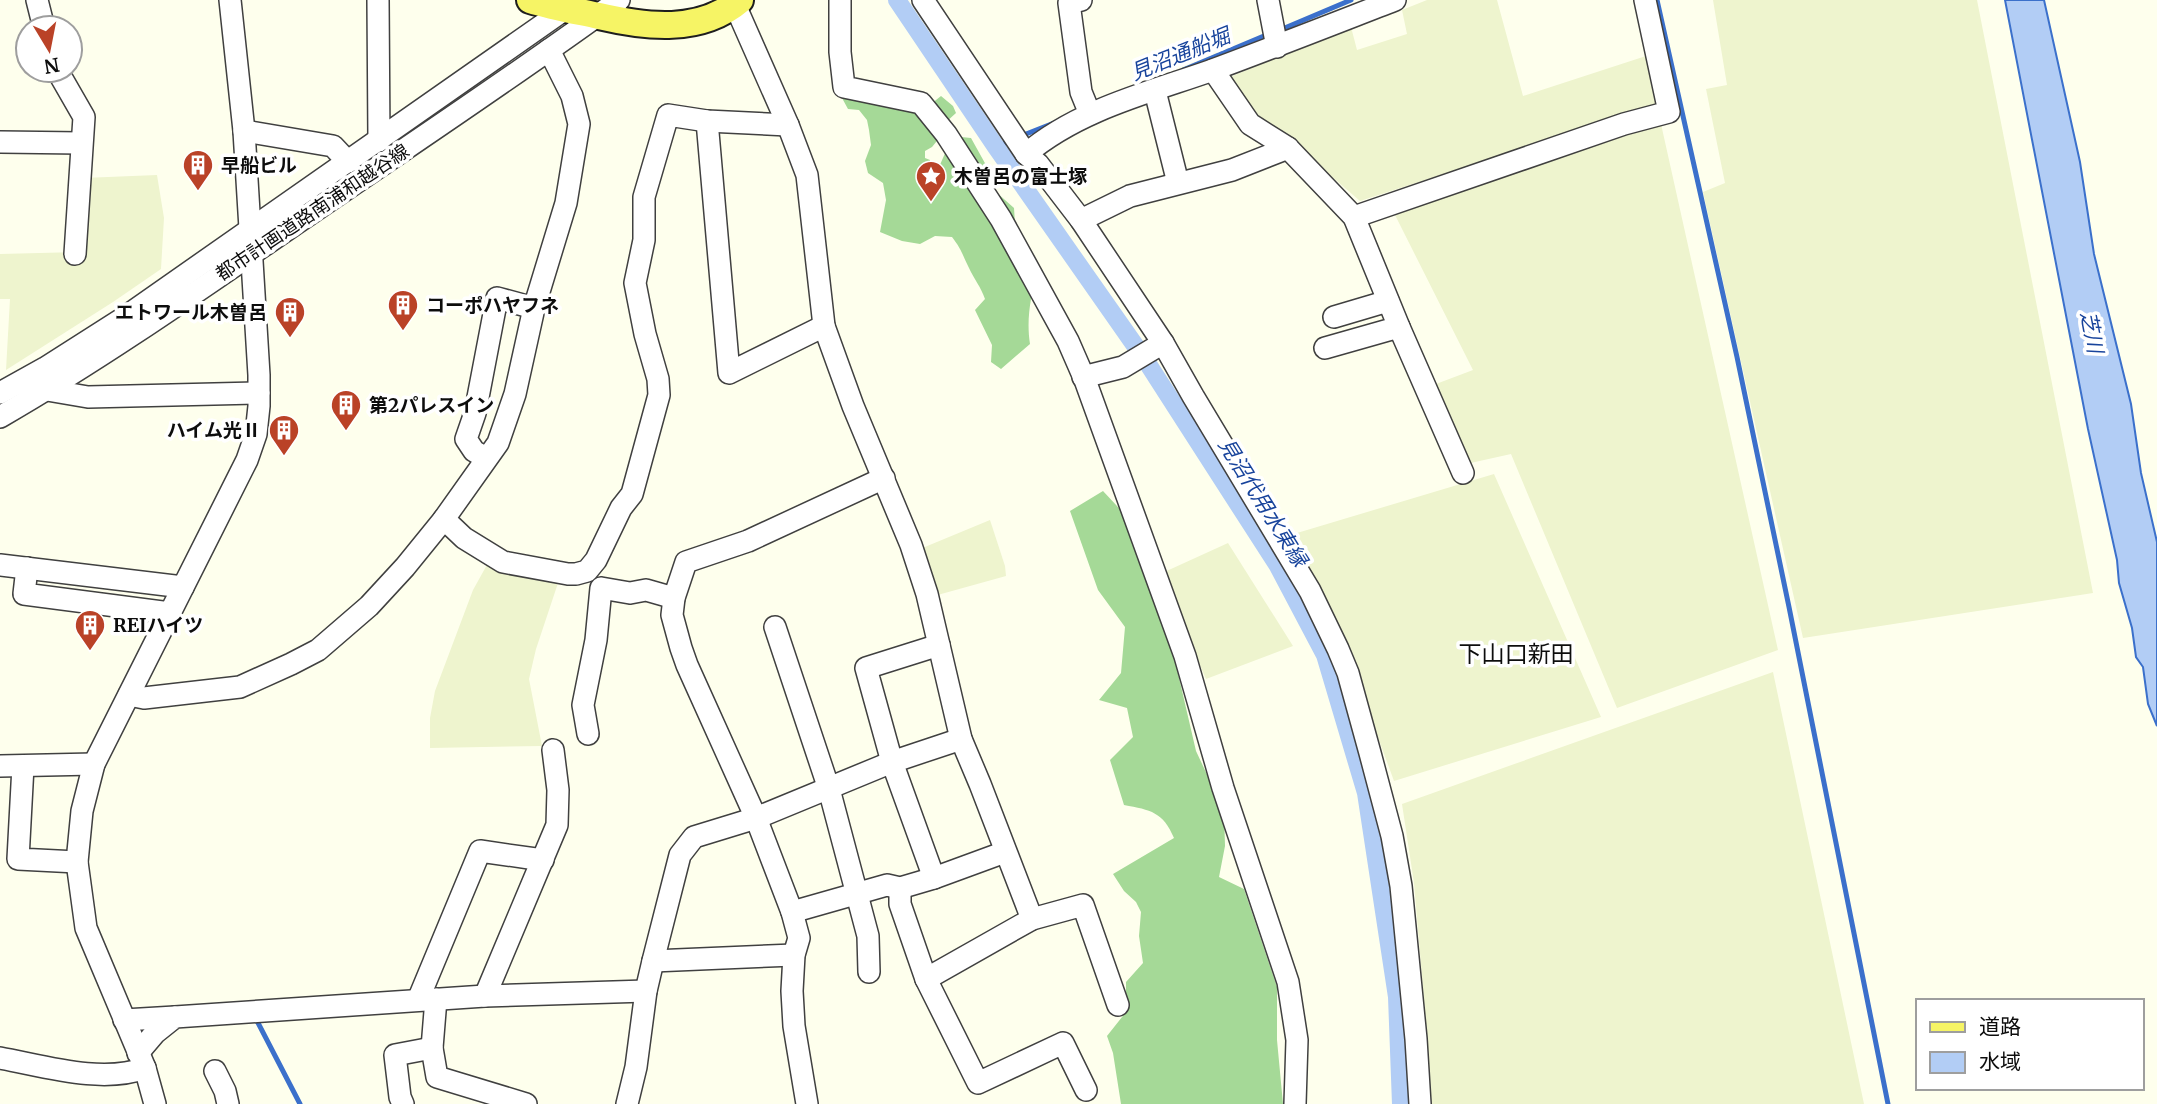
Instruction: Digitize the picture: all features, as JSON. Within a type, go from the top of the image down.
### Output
[{"type":"main road","points":[[530,0],[650,26],[672,26],[706,19],[738,2]]},
{"type":"street","points":[[155,1104],[141,1061],[86,928],[77,862],[82,811],[94,764],[247,460],[256,434],[259,393],[252,254],[244,131],[230,0]]},
{"type":"street","points":[[378,0],[379,141]]},
{"type":"street","name":"都市計画道路南浦和越谷線","points":[[0,393],[46,368],[125,317],[379,141],[580,9],[619,0]]},
{"type":"street","points":[[841,0],[840,52],[844,87],[921,103],[946,134],[1001,219],[1068,341],[1083,377],[1173,619],[1223,788],[1288,982],[1297,1040],[1295,1104]]},
{"type":"street","points":[[923,0],[1027,154],[1038,164],[1080,220],[1158,346],[1193,396],[1310,591],[1348,673],[1392,836],[1401,886],[1420,1104]]},
{"type":"street","points":[[1081,0],[1069,3],[1082,92],[1090,114]]},
{"type":"street","points":[[1027,154],[1043,140],[1090,114],[1277,47],[1395,0]]},
{"type":"street","points":[[1354,218],[1625,124],[1669,112],[1645,0]]},
{"type":"street","points":[[738,2],[807,175],[824,326],[853,405],[911,545],[928,594],[961,739],[1031,919]]},
{"type":"street","points":[[1270,7],[1277,47]]},
{"type":"street","name":"都市計画道路南浦和越谷線","points":[[0,417],[47,390],[252,254],[550,50],[580,9]]},
{"type":"street","points":[[129,695],[145,698],[240,687],[318,650],[369,606],[405,567],[444,519],[498,443],[515,394],[534,308],[566,203],[579,124],[572,96],[550,50]]},
{"type":"street","points":[[1213,69],[1250,124],[1288,148],[1354,218],[1462,473]]},
{"type":"street","points":[[65,84],[84,117],[75,254]]},
{"type":"street","points":[[1154,91],[1178,183]]},
{"type":"street","points":[[444,519],[464,538],[503,562],[576,575],[587,570],[596,560],[621,508],[632,494],[659,395],[658,379],[645,334],[635,283],[644,240],[644,197],[668,115],[707,121],[788,125]]},
{"type":"street","points":[[707,121],[729,373],[824,326]]},
{"type":"street","points":[[244,131],[333,146],[348,162]]},
{"type":"street","points":[[0,142],[81,143]]},
{"type":"street","points":[[1080,220],[1130,196],[1232,170],[1288,148]]},
{"type":"street","points":[[486,458],[474,451],[466,439],[475,413],[497,298],[534,308]]},
{"type":"street","points":[[1334,317],[1388,300]]},
{"type":"street","points":[[1325,348],[1399,327]]},
{"type":"street","points":[[1083,377],[1124,367],[1158,346]]},
{"type":"street","points":[[47,390],[88,397],[259,393]]},
{"type":"street","points":[[807,1104],[794,1026],[792,991],[794,955],[799,938],[792,912],[756,818],[687,665],[672,615],[674,598],[686,562],[748,541],[884,478]]},
{"type":"street","points":[[0,565],[183,587]]},
{"type":"street","points":[[27,568],[24,594],[170,613]]},
{"type":"street","points":[[587,570],[598,578],[674,598]]},
{"type":"street","points":[[587,734],[583,705],[596,640],[601,589],[631,593],[646,590]]},
{"type":"street","points":[[775,627],[830,789],[868,936],[869,972]]},
{"type":"street","points":[[934,878],[892,762],[866,668],[939,645]]},
{"type":"street","points":[[627,1104],[636,1067],[646,991],[653,961],[680,855],[694,837],[756,818],[892,762],[961,739]]},
{"type":"street","points":[[485,996],[557,825],[558,790],[553,750]]},
{"type":"street","points":[[0,766],[94,764]]},
{"type":"street","points":[[23,766],[18,859],[77,862]]},
{"type":"street","points":[[526,1104],[464,1095],[437,1077],[427,1000],[480,851],[543,860]]},
{"type":"street","points":[[792,912],[887,886],[900,888],[1005,852]]},
{"type":"street","points":[[900,888],[900,904],[926,979],[978,1083],[1063,1043],[1086,1090]]},
{"type":"street","points":[[926,979],[1031,919],[1083,905],[1118,1004]]},
{"type":"street","points":[[653,961],[794,955]]},
{"type":"street","points":[[124,1020],[485,996],[646,991]]},
{"type":"street","points":[[0,1058],[79,1073],[130,1073],[141,1061],[155,1033],[175,1017]]},
{"type":"street","points":[[403,1104],[395,1055],[432,1048]]},
{"type":"street","points":[[215,1071],[226,1091],[228,1104]]},
{"type":"green space","points":[[1427,0],[1497,0],[1523,96],[1646,56],[1657,105],[1360,201],[1278,130],[1257,119],[1230,77],[1351,27],[1357,50],[1407,34],[1402,10]]},
{"type":"green space","points":[[1713,0],[1977,0],[2093,593],[1803,638],[1703,192],[1725,183],[1706,89],[1727,85]]},
{"type":"green space","points":[[848,92],[931,104],[941,96],[953,106],[956,113],[945,123],[945,131],[932,147],[925,151],[925,158],[930,160],[932,170],[939,167],[950,142],[961,137],[971,138],[986,165],[996,192],[1014,208],[1016,239],[1037,271],[1029,317],[1030,344],[1001,369],[991,362],[992,345],[975,310],[985,299],[952,237],[935,236],[920,244],[902,241],[880,232],[886,200],[883,183],[868,173],[865,161],[871,145],[867,120],[859,110],[848,109],[842,98]]},
{"type":"green space","points":[[1661,124],[1778,650],[1617,708],[1511,454],[1466,464],[1436,384],[1473,370],[1394,213]]},
{"type":"green space","points":[[157,175],[164,218],[161,269],[6,370],[10,299],[0,299],[0,254],[79,252],[83,178]]},
{"type":"green space","points":[[1494,474],[1601,717],[1394,781],[1328,601],[1287,536]]},
{"type":"green space","points":[[1103,491],[1131,521],[1167,626],[1196,751],[1224,811],[1225,846],[1219,877],[1244,889],[1277,987],[1277,1040],[1283,1104],[1121,1104],[1113,1053],[1107,1036],[1126,1012],[1126,982],[1143,963],[1139,936],[1141,912],[1113,874],[1174,838],[1160,817],[1124,805],[1110,760],[1133,737],[1127,708],[1099,700],[1121,673],[1125,627],[1098,590],[1070,511]]},
{"type":"green space","points":[[990,520],[1006,576],[934,596],[920,549]]},
{"type":"green space","points":[[1228,543],[1293,646],[1206,679],[1160,574]]},
{"type":"green space","points":[[488,563],[559,580],[529,679],[542,746],[430,748],[430,718],[435,691],[473,590]]},
{"type":"green space","points":[[1773,672],[1864,1104],[1428,1104],[1427,1035],[1414,883],[1402,804]]},
{"type":"water","name":"芝川","points":[[2005,0],[2044,0],[2080,162],[2094,254],[2131,404],[2141,473],[2157,542],[2157,726],[2148,704],[2143,667],[2136,657],[2132,628],[2119,583],[2117,560],[2088,429]]},
{"type":"waterway","name":"見沼代用水東縁","points":[[897,0],[1148,364],[1278,566],[1325,655],[1366,793],[1397,997],[1401,1104]]},
{"type":"waterway","name":"見沼通船堀","points":[[1280,30],[1351,0]]},
{"type":"waterway","points":[[1657,0],[1737,357],[1888,1104]]},
{"type":"waterway","name":"見沼通船堀","points":[[1183,70],[1271,33]]},
{"type":"waterway","name":"見沼通船堀","points":[[1021,136],[1054,123]]},
{"type":"waterway","name":"見沼通船堀","points":[[996,147],[1008,142]]},
{"type":"waterway","points":[[255,1017],[300,1104]]},
{"type":"place","name":"早船ビル","points":[[198,192]]},
{"type":"place","name":"木曽呂の富士塚","points":[[931,203]]},
{"type":"place","name":"コーポハヤフネ","points":[[403,332]]},
{"type":"place","name":"エトワール木曽呂","points":[[290,339]]},
{"type":"place","name":"第2パレスイン","points":[[346,432]]},
{"type":"place","name":"ハイム光Ⅱ","points":[[284,457]]},
{"type":"place","name":"REIハイツ","points":[[90,652]]},
{"type":"district","name":"下山口新田","points":[[1516,653]]}]
